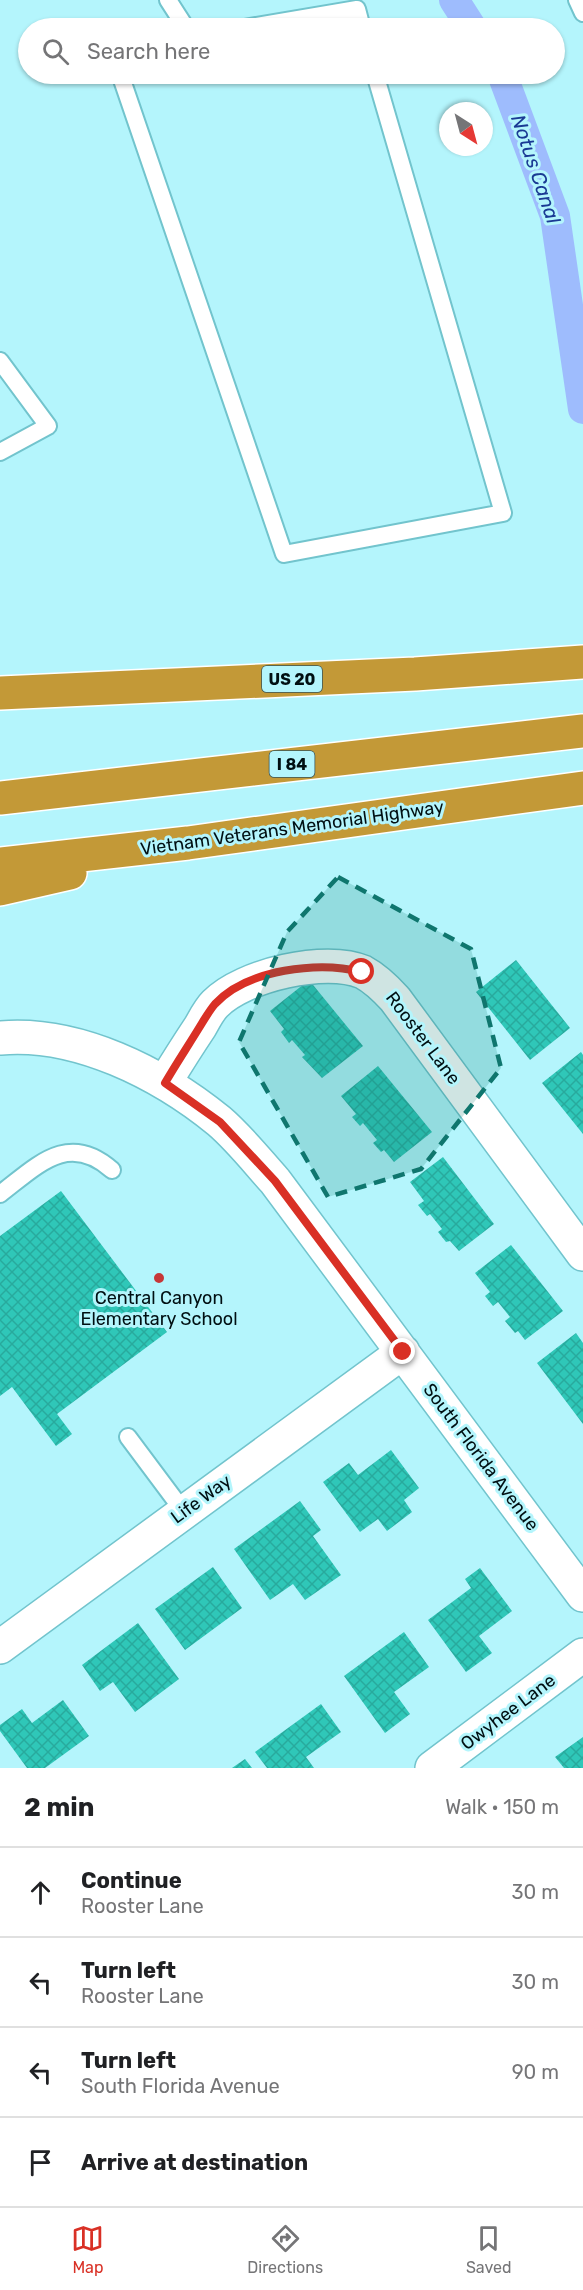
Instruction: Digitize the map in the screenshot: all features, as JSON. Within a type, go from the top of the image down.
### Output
[{"type":"highway","name":"US 20","points":[[0,693],[416,674],[583,662]]},
{"type":"highway","name":"I 84","points":[[0,798],[583,731]]},
{"type":"highway","name":"Vietnam Veterans Memorial Highway","points":[[0,864],[189,843],[583,788]]},
{"type":"highway","points":[[0,889],[30,884],[189,843]]},
{"type":"street","name":"Rooster Lane","points":[[165,1083],[214,1004],[233,990],[253,979],[276,972],[345,967],[362,972],[380,983],[395,999],[583,1254]]},
{"type":"street","name":"South Florida Avenue","points":[[13,1037],[89,1048],[165,1083],[220,1122],[275,1181],[583,1595]]},
{"type":"street","name":"Life Way","points":[[0,1647],[403,1352]]},
{"type":"street","name":"Owyhee Lane","points":[[432,1768],[583,1655]]},
{"type":"lane","points":[[168,0],[180,18]]},
{"type":"lane","points":[[578,0],[583,14]]},
{"type":"lane","points":[[292,18],[354,5]]},
{"type":"lane","points":[[123,84],[285,554],[503,513],[378,84]]},
{"type":"lane","points":[[0,361],[48,426],[0,452]]},
{"type":"lane","points":[[0,1194],[40,1163],[57,1155],[75,1152],[90,1154],[112,1170]]},
{"type":"lane","points":[[128,1437],[184,1512]]},
{"type":"highlighted area","points":[[338,877],[471,949],[501,1068],[421,1169],[328,1197],[239,1042],[287,932]]},
{"type":"building","points":[[516,960],[570,1028],[530,1060],[476,992]]},
{"type":"building","points":[[309,980],[363,1046],[322,1078],[302,1057],[305,1055],[292,1040],[289,1043],[281,1032],[284,1029],[270,1011]]},
{"type":"building","points":[[581,1052],[583,1055],[583,1134],[542,1083]]},
{"type":"building","points":[[378,1066],[432,1132],[394,1162],[384,1150],[381,1152],[373,1143],[377,1140],[363,1123],[360,1126],[352,1117],[356,1114],[341,1096]]},
{"type":"building","points":[[443,1157],[494,1224],[459,1251],[450,1241],[446,1242],[438,1232],[442,1229],[430,1214],[427,1216],[418,1205],[424,1201],[410,1182]]},
{"type":"building","points":[[61,1191],[167,1332],[57,1414],[72,1434],[56,1446],[12,1387],[0,1396],[0,1236]]},
{"type":"building","points":[[511,1245],[563,1311],[525,1340],[518,1331],[515,1333],[505,1321],[510,1317],[498,1302],[493,1306],[485,1296],[490,1292],[475,1273]]},
{"type":"building","points":[[576,1333],[583,1343],[583,1424],[537,1363]]},
{"type":"building","points":[[391,1450],[419,1488],[404,1500],[412,1512],[387,1531],[378,1519],[360,1532],[323,1482],[349,1463],[358,1475]]},
{"type":"building","points":[[300,1501],[321,1530],[313,1536],[341,1575],[305,1600],[293,1584],[270,1600],[234,1549]]},
{"type":"building","points":[[213,1567],[242,1608],[185,1650],[155,1609]]},
{"type":"building","points":[[480,1568],[512,1611],[479,1636],[492,1653],[466,1672],[428,1620],[471,1588],[465,1579]]},
{"type":"building","points":[[138,1623],[179,1679],[135,1712],[113,1682],[100,1691],[82,1665]]},
{"type":"building","points":[[404,1632],[429,1667],[394,1692],[410,1714],[385,1733],[344,1676]]},
{"type":"building","points":[[63,1700],[89,1736],[45,1768],[27,1768],[0,1731],[0,1725],[22,1709],[32,1723]]},
{"type":"building","points":[[321,1704],[341,1732],[306,1757],[314,1768],[267,1768],[255,1752]]},
{"type":"building","points":[[583,1737],[583,1768],[564,1768],[555,1757]]},
{"type":"building","points":[[245,1759],[252,1768],[232,1768]]},
{"type":"waterway","name":"Notus Canal","points":[[454,0],[466,18]]},
{"type":"waterway","name":"Notus Canal","points":[[506,84],[555,216],[583,409]]},
{"type":"place","name":"Central Canyon Elementary School","points":[[159,1278]]},
{"type":"route","points":[[362,972],[345,967],[276,972],[253,979],[233,990],[214,1004],[165,1083],[220,1122],[275,1181],[403,1352]]}]
